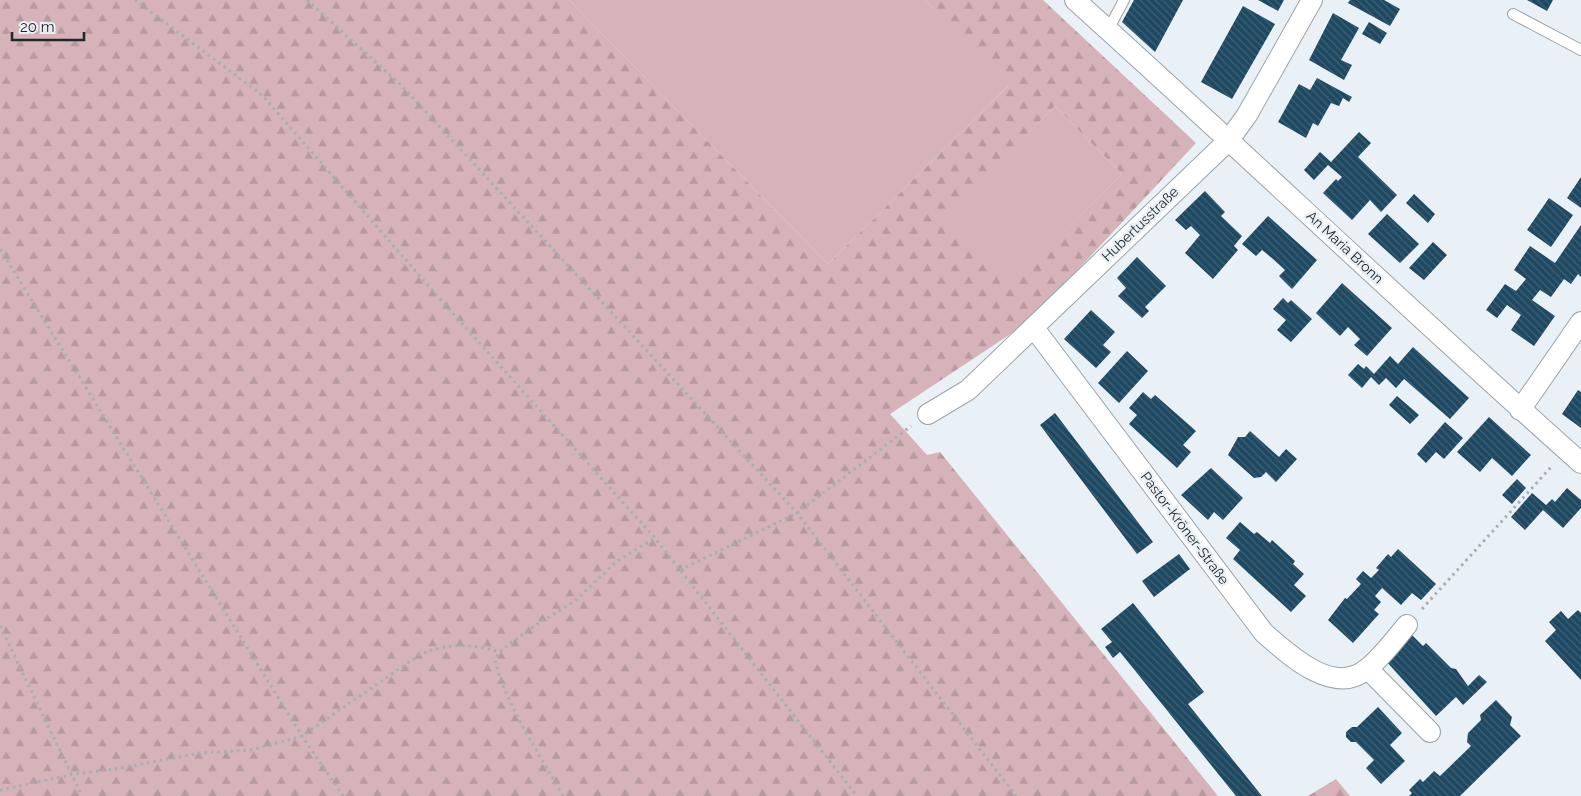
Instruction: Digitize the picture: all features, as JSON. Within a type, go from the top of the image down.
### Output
[{"type":"street","name":"An Maria Bronn","points":[[1074,0],[1230,140],[1520,410],[1581,464]]},
{"type":"street","name":"Hubertusstraße","points":[[928,414],[968,390],[1230,140],[1247,116],[1312,0]]},
{"type":"street","points":[[1520,410],[1581,322]]},
{"type":"street","name":"Pastor-Kröner-Straße","points":[[1034,328],[1264,633],[1295,660],[1320,674],[1355,676],[1368,669]]},
{"type":"street","points":[[1407,625],[1368,669],[1430,732]]},
{"type":"lane","points":[[1108,30],[1124,0]]},
{"type":"lane","points":[[1513,14],[1581,50]]},
{"type":"path","points":[[136,0],[262,95],[440,299],[655,538],[857,796]]},
{"type":"path","points":[[307,0],[401,85],[797,513],[1016,796]]},
{"type":"path","points":[[0,249],[302,736],[343,796]]},
{"type":"path","points":[[680,570],[797,513],[872,454],[928,414]]},
{"type":"path","points":[[1407,625],[1566,450]]},
{"type":"path","points":[[563,796],[517,716],[499,676],[495,662],[499,652],[533,627],[575,601],[617,561],[655,538]]},
{"type":"path","points":[[0,626],[74,774],[82,796]]},
{"type":"path","points":[[0,790],[74,774],[115,769],[200,753],[252,750],[302,736],[419,655],[455,644],[481,647],[499,652]]},
{"type":"green space","points":[[0,0],[569,0],[828,264],[1008,86],[925,0],[1043,0],[1196,143],[1030,321],[890,414],[927,455],[940,452],[1218,796],[0,796]],"holes":[[[1055,106],[1122,174],[1008,287],[941,219]]]},
{"type":"green space","points":[[569,0],[925,0],[1009,85],[828,264]]},
{"type":"green space","points":[[1055,106],[1122,174],[1008,288],[940,219]]},
{"type":"green space","points":[[1336,779],[1350,796],[1308,796]]},
{"type":"building","points":[[1134,0],[1183,0],[1155,52],[1122,22]]},
{"type":"building","points":[[1258,0],[1284,0],[1278,11]]},
{"type":"building","points":[[1350,0],[1384,0],[1400,9],[1390,26],[1348,3]]},
{"type":"building","points":[[1527,0],[1553,0],[1547,11]]},
{"type":"building","points":[[1243,6],[1275,24],[1232,99],[1201,82]]},
{"type":"building","points":[[1333,13],[1359,28],[1341,60],[1352,65],[1344,80],[1309,60]]},
{"type":"building","points":[[1369,22],[1387,33],[1380,44],[1362,34]]},
{"type":"building","points":[[1317,78],[1352,97],[1349,102],[1343,98],[1339,106],[1331,103],[1318,126],[1313,123],[1306,138],[1278,122],[1299,84],[1310,90]]},
{"type":"building","points":[[1359,132],[1371,143],[1358,157],[1397,195],[1381,212],[1370,200],[1352,220],[1323,193],[1336,179],[1338,181],[1342,177],[1328,165],[1314,180],[1304,170],[1320,152],[1331,162]]},
{"type":"building","points":[[1581,177],[1581,208],[1567,198]]},
{"type":"building","points":[[1205,191],[1225,212],[1221,216],[1242,236],[1234,246],[1238,250],[1213,279],[1185,253],[1200,235],[1191,226],[1186,230],[1175,220]]},
{"type":"building","points":[[1414,194],[1435,214],[1428,223],[1406,203]]},
{"type":"building","points":[[1549,198],[1573,215],[1551,247],[1527,230]]},
{"type":"building","points":[[1387,214],[1419,244],[1400,263],[1368,234]]},
{"type":"building","points":[[1268,216],[1317,260],[1292,289],[1279,276],[1285,270],[1273,259],[1262,250],[1256,256],[1242,244]]},
{"type":"building","points":[[1581,225],[1581,277],[1578,274],[1571,284],[1564,279],[1551,297],[1540,290],[1532,300],[1555,316],[1534,346],[1511,330],[1521,315],[1507,305],[1497,318],[1486,310],[1505,284],[1516,291],[1526,279],[1514,270],[1530,246],[1555,263]]},
{"type":"building","points":[[1433,242],[1447,255],[1424,280],[1409,268]]},
{"type":"building","points":[[1137,257],[1166,286],[1145,307],[1149,311],[1142,318],[1118,296],[1126,288],[1117,278]]},
{"type":"building","points":[[1342,283],[1392,328],[1367,356],[1354,345],[1360,339],[1348,327],[1340,336],[1316,313]]},
{"type":"building","points":[[1283,298],[1288,303],[1291,300],[1312,319],[1291,342],[1277,330],[1286,320],[1273,309]]},
{"type":"building","points":[[1091,310],[1115,332],[1103,345],[1111,352],[1096,368],[1064,339]]},
{"type":"building","points":[[1413,347],[1469,398],[1450,419],[1404,379],[1396,388],[1386,378],[1379,385],[1371,377],[1362,388],[1348,375],[1358,364],[1364,369],[1366,366],[1374,374],[1390,356],[1398,364]]},
{"type":"building","points":[[1127,351],[1148,371],[1119,403],[1098,383]]},
{"type":"building","points":[[1578,390],[1581,392],[1581,428],[1562,414]]},
{"type":"building","points":[[1143,392],[1151,399],[1155,395],[1196,431],[1183,445],[1191,452],[1177,468],[1129,424],[1137,415],[1129,408]]},
{"type":"building","points":[[1397,396],[1419,415],[1410,424],[1389,405]]},
{"type":"building","points":[[1055,413],[1153,542],[1137,554],[1040,425]]},
{"type":"building","points":[[1489,417],[1531,455],[1512,476],[1492,458],[1480,472],[1457,452]]},
{"type":"building","points":[[1445,422],[1463,438],[1444,459],[1436,452],[1426,463],[1417,454]]},
{"type":"building","points":[[1250,431],[1279,457],[1286,449],[1297,459],[1276,482],[1266,472],[1261,477],[1254,478],[1228,455],[1238,437],[1245,437]]},
{"type":"building","points":[[1211,468],[1243,498],[1223,520],[1214,512],[1208,520],[1181,495]]},
{"type":"building","points":[[1517,479],[1526,488],[1512,504],[1502,495]]},
{"type":"building","points":[[1567,488],[1581,500],[1581,508],[1563,528],[1543,510],[1525,530],[1511,517],[1532,493],[1546,505],[1552,499],[1555,502]]},
{"type":"building","points":[[1240,522],[1254,534],[1257,532],[1270,543],[1272,540],[1295,561],[1293,564],[1304,574],[1294,585],[1306,596],[1291,612],[1233,559],[1240,550],[1226,538]]},
{"type":"building","points":[[1398,549],[1436,584],[1421,600],[1412,593],[1401,605],[1382,588],[1375,596],[1381,602],[1374,610],[1379,614],[1353,643],[1328,620],[1345,598],[1347,599],[1361,584],[1356,579],[1363,571],[1371,578],[1379,570],[1376,568],[1388,554],[1391,557]]},
{"type":"building","points":[[1179,554],[1190,569],[1154,597],[1142,581]]},
{"type":"building","points":[[1133,603],[1204,692],[1188,704],[1262,796],[1236,796],[1120,652],[1113,658],[1105,647],[1112,642],[1101,629]]},
{"type":"building","points":[[1578,610],[1581,613],[1581,680],[1545,641],[1556,630],[1549,622],[1561,611],[1568,619]]},
{"type":"building","points":[[1408,631],[1423,646],[1426,643],[1451,668],[1456,669],[1468,686],[1479,675],[1487,682],[1463,705],[1456,697],[1436,716],[1385,660]]},
{"type":"building","points":[[1496,700],[1512,717],[1510,725],[1521,736],[1460,796],[1409,796],[1412,793],[1409,790],[1420,779],[1423,782],[1434,771],[1440,776],[1471,746],[1467,742],[1468,733],[1481,720],[1480,715]]},
{"type":"building","points":[[1378,707],[1402,733],[1390,745],[1405,761],[1381,784],[1366,768],[1374,760],[1356,742],[1351,742],[1346,737],[1346,732],[1352,727],[1357,727]]}]
